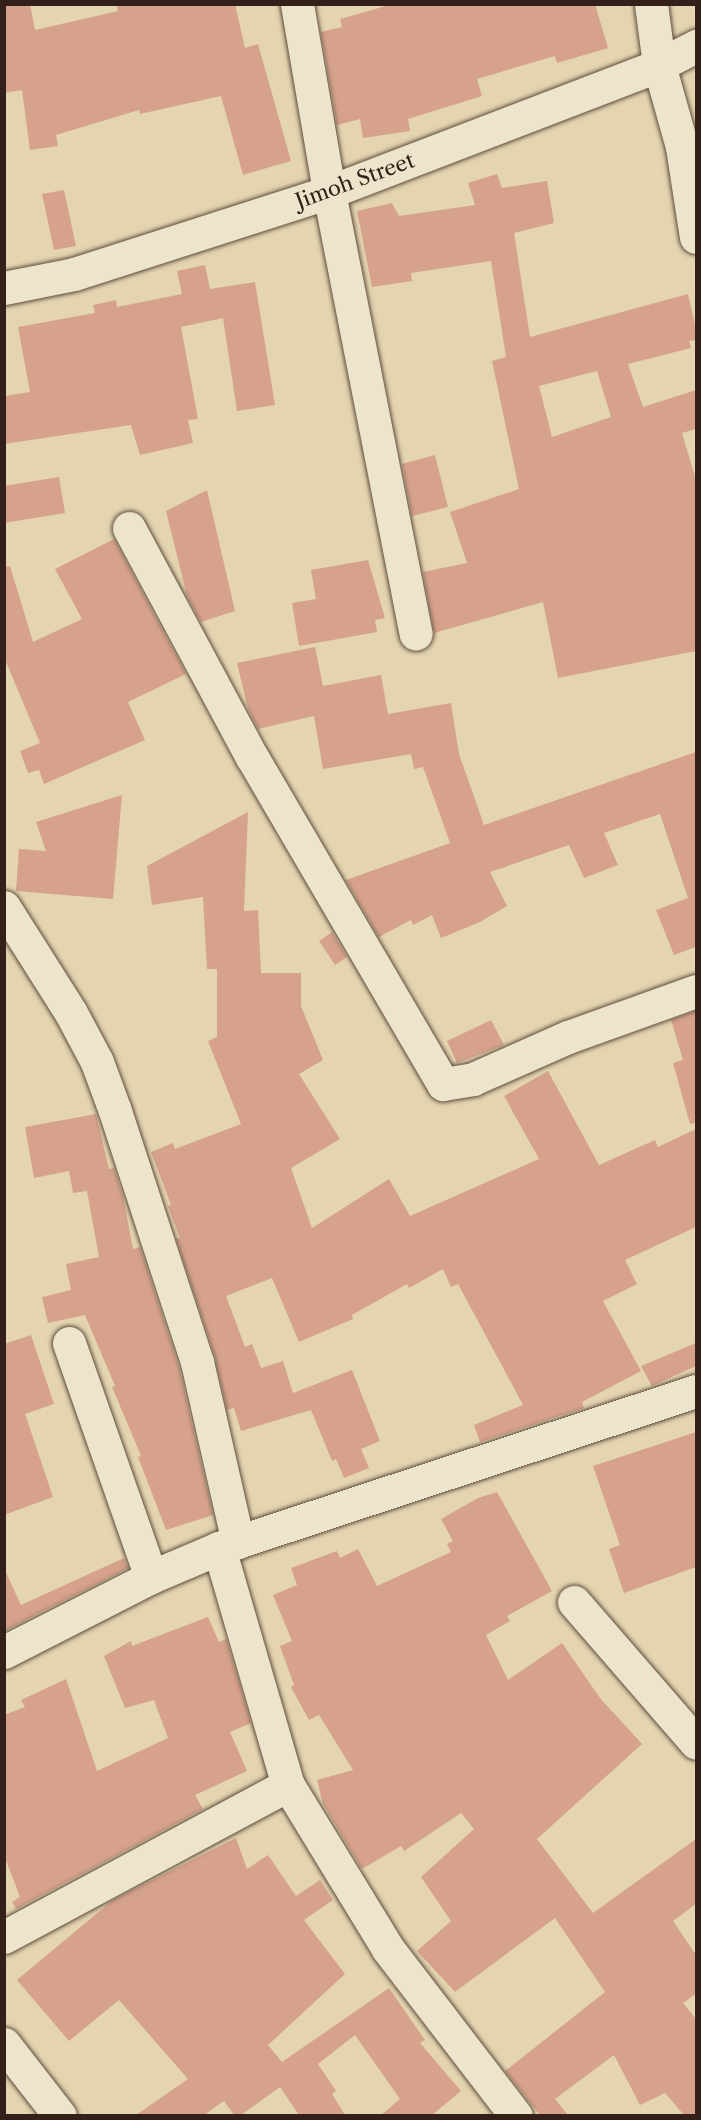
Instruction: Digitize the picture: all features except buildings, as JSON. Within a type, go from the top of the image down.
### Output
[{"type":"street","points":[[297,4],[329,192],[416,634]]},
{"type":"street","points":[[651,4],[659,64],[682,147],[696,237]]},
{"type":"street","name":"Jimoh Street","points":[[4,288],[74,274],[329,192],[659,64],[696,46]]},
{"type":"street","points":[[129,528],[252,757],[443,1084],[472,1079],[568,1037],[696,991]]},
{"type":"street","points":[[4,907],[71,1013],[97,1062],[197,1362],[229,1545],[288,1785],[388,1948],[516,2115]]},
{"type":"street","points":[[69,1343],[151,1577]]},
{"type":"street","points":[[4,1652],[151,1577],[229,1545],[696,1391]]},
{"type":"street","points":[[574,1602],[696,1743]]},
{"type":"street","points":[[4,1937],[288,1785]]},
{"type":"street","points":[[4,2044],[60,2115]]}]
